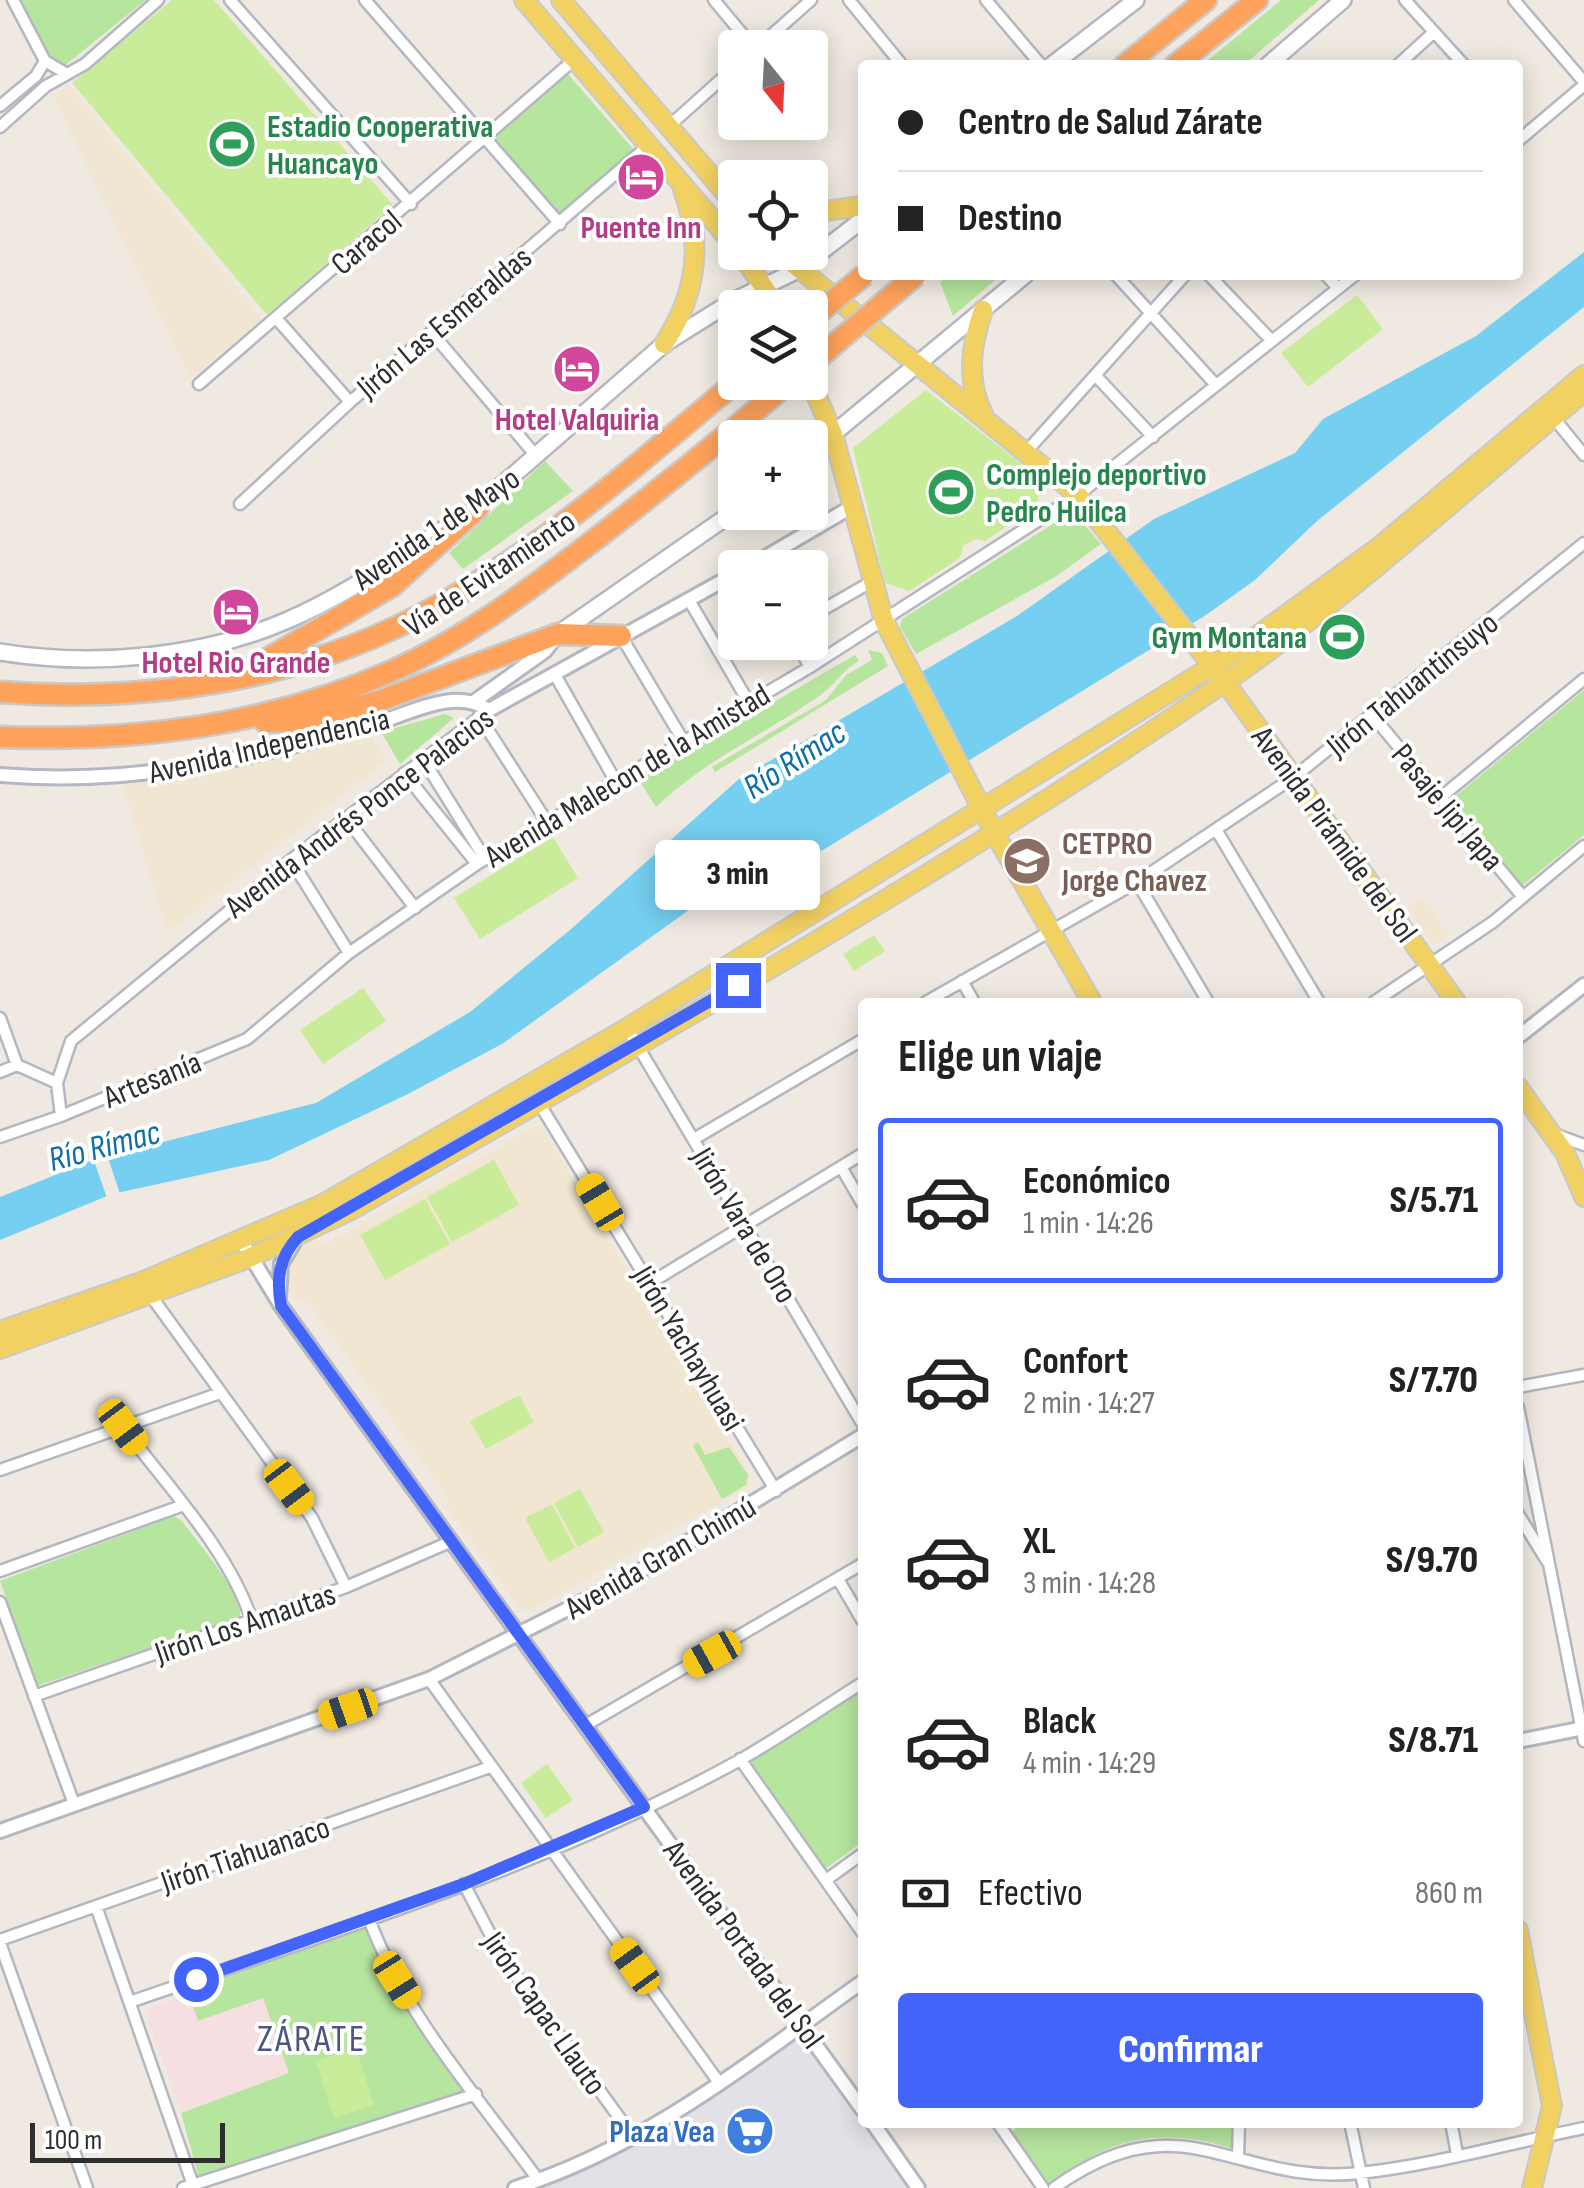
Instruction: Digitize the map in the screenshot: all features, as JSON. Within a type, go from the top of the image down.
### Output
[{"type":"highway","points":[[1130,60],[1206,0]]},
{"type":"highway","points":[[1182,60],[1258,0]]},
{"type":"highway","points":[[828,305],[858,280]]},
{"type":"highway","points":[[828,350],[910,280]]},
{"type":"highway","name":"Vía de Evitamiento","points":[[0,692],[117,695],[233,680],[341,650],[439,606],[558,524],[718,396]]},
{"type":"highway","name":"Vía de Evitamiento","points":[[0,736],[114,738],[232,723],[333,694],[459,637],[564,563],[769,400]]},
{"type":"highway","points":[[233,680],[392,586],[478,508]]},
{"type":"highway","points":[[232,723],[302,721],[361,706],[558,634],[620,636]]},
{"type":"main road","points":[[524,0],[718,225]]},
{"type":"main road","points":[[561,0],[718,179]]},
{"type":"main road","points":[[1057,60],[1116,6],[1136,0]]},
{"type":"main road","points":[[1274,60],[1343,0]]},
{"type":"main road","points":[[664,344],[683,313],[696,265],[691,211],[674,172]]},
{"type":"main road","points":[[828,211],[858,207]]},
{"type":"main road","name":"Avenida 1 de Mayo","points":[[0,652],[77,657],[159,654],[226,643],[289,620],[478,508],[664,344],[796,271],[858,223]]},
{"type":"main road","points":[[754,270],[768,290]]},
{"type":"main road","name":"Avenida Pirámide del Sol","points":[[796,271],[1078,494],[1225,682],[1453,998]]},
{"type":"main road","points":[[828,438],[1019,280]]},
{"type":"main road","points":[[983,310],[971,364],[973,388],[986,419]]},
{"type":"main road","points":[[0,1350],[151,1296],[245,1250],[626,1028],[1208,660],[1378,547],[1584,374]]},
{"type":"main road","points":[[0,1331],[245,1250],[298,1237],[637,1046],[994,832],[1225,682],[1308,622],[1584,392]]},
{"type":"main road","points":[[818,400],[833,434],[871,582],[903,663],[1090,998]]},
{"type":"main road","name":"Avenida Independencia","points":[[558,634],[718,522]]},
{"type":"main road","points":[[1523,1094],[1551,1133],[1584,1197]]},
{"type":"main road","points":[[1523,1956],[1552,2106],[1532,2188]]},
{"type":"street","points":[[13,0],[45,62],[68,74]]},
{"type":"street","points":[[0,126],[158,0]]},
{"type":"street","points":[[230,0],[411,204]]},
{"type":"street","points":[[365,0],[560,224]]},
{"type":"street","points":[[714,0],[740,30]]},
{"type":"street","points":[[776,30],[811,0]]},
{"type":"street","points":[[849,0],[898,60]]},
{"type":"street","points":[[986,0],[1038,60]]},
{"type":"street","points":[[1405,0],[1459,60]]},
{"type":"street","points":[[1514,0],[1584,83],[1523,137]]},
{"type":"street","points":[[1403,60],[1434,32]]},
{"type":"street","name":"Caracol","points":[[200,384],[576,58]]},
{"type":"street","points":[[0,106],[36,76],[45,62]]},
{"type":"street","points":[[669,126],[718,82]]},
{"type":"street","name":"Jirón Las Esmeraldas","points":[[240,504],[350,402],[650,144]]},
{"type":"street","points":[[1120,280],[1216,384]]},
{"type":"street","points":[[1026,452],[1181,280]]},
{"type":"street","points":[[1214,280],[1272,340]]},
{"type":"street","points":[[1331,280],[1338,288]]},
{"type":"street","name":"Avenida Malecon de la Amistad","points":[[246,1039],[349,954],[481,862],[810,667],[1078,494],[1348,280]]},
{"type":"street","points":[[276,318],[350,402]]},
{"type":"street","points":[[432,332],[538,458]]},
{"type":"street","points":[[1096,376],[1153,437]]},
{"type":"street","points":[[1553,418],[1584,455]]},
{"type":"street","points":[[780,550],[853,506]]},
{"type":"street","name":"Jirón Tahuantinsuyo","points":[[933,998],[1137,882],[1217,831],[1373,716],[1584,543]]},
{"type":"street","points":[[828,607],[871,582]]},
{"type":"street","name":"Avenida Andrés Ponce Palacios","points":[[61,1116],[58,1084],[71,1041],[291,860],[484,713],[718,583]]},
{"type":"street","points":[[688,600],[749,703]]},
{"type":"street","name":"Avenida Independencia","points":[[0,775],[157,775],[353,730],[449,701],[475,701],[545,651],[558,634]]},
{"type":"street","points":[[620,636],[684,742]]},
{"type":"street","points":[[806,660],[810,667]]},
{"type":"street","points":[[554,674],[616,782]]},
{"type":"street","points":[[1440,798],[1584,680]]},
{"type":"street","points":[[475,701],[547,822]]},
{"type":"street","name":"Pasaje Jipi Japa","points":[[1373,716],[1522,897]]},
{"type":"street","points":[[423,759],[481,862]]},
{"type":"street","points":[[404,773],[481,862]]},
{"type":"street","points":[[346,818],[415,908]]},
{"type":"street","points":[[1217,831],[1317,998]]},
{"type":"street","points":[[1380,998],[1430,966],[1584,846]]},
{"type":"street","points":[[291,860],[349,954]]},
{"type":"street","points":[[1137,882],[1206,998]]},
{"type":"street","points":[[962,982],[972,998]]},
{"type":"street","points":[[1523,1033],[1579,989],[1584,1005]]},
{"type":"street","points":[[0,1018],[17,1065],[58,1084]]},
{"type":"street","name":"Jirón Vara de Oro","points":[[626,1028],[858,1415]]},
{"type":"street","name":"Artesanía","points":[[0,1136],[61,1116],[246,1039]]},
{"type":"street","points":[[694,1139],[858,1042]]},
{"type":"street","points":[[0,1072],[17,1065]]},
{"type":"street","name":"Jirón Yachayhuasi","points":[[539,1103],[776,1491]]},
{"type":"street","points":[[1551,1133],[1584,1145]]},
{"type":"street","points":[[650,1283],[858,1156]]},
{"type":"street","points":[[840,1167],[858,1196]]},
{"type":"street","points":[[281,1306],[281,1264],[298,1237]]},
{"type":"street","name":"Avenida Portada del Sol","points":[[245,1250],[281,1306],[858,2103]]},
{"type":"street","points":[[151,1296],[312,1518],[346,1587]]},
{"type":"street","points":[[1523,1386],[1584,1374]]},
{"type":"street","points":[[0,1470],[220,1393]]},
{"type":"street","points":[[123,1427],[240,1588],[252,1621]]},
{"type":"street","name":"Avenida Gran Chimú","points":[[0,1830],[429,1679],[521,1635],[776,1491],[858,1439]]},
{"type":"street","points":[[1523,1442],[1583,1733],[1523,1740]]},
{"type":"street","points":[[0,1571],[182,1506]]},
{"type":"street","points":[[1523,1522],[1550,1566]]},
{"type":"street","name":"Jirón Los Amautas","points":[[34,1696],[346,1587],[452,1541]]},
{"type":"street","points":[[586,1725],[858,1566]]},
{"type":"street","points":[[838,1579],[858,1613]]},
{"type":"street","points":[[0,1602],[74,1804]]},
{"type":"street","points":[[429,1679],[720,2084]]},
{"type":"street","points":[[130,2002],[370,1919],[550,1849],[740,1759],[858,1685]]},
{"type":"street","points":[[740,1759],[858,1926]]},
{"type":"street","name":"Jirón Tiahuanaco","points":[[0,1942],[490,1767]]},
{"type":"street","points":[[826,1880],[858,1857]]},
{"type":"street","name":"Jirón Capac Llauto","points":[[464,1884],[500,1953],[634,2138]]},
{"type":"street","points":[[96,1906],[188,2186],[476,2094]]},
{"type":"street","points":[[370,1919],[397,1980],[539,2180]]},
{"type":"street","points":[[0,1942],[87,2188]]},
{"type":"street","points":[[515,2188],[634,2138],[720,2084],[858,1985]]},
{"type":"street","points":[[876,2128],[918,2188]]},
{"type":"street","points":[[1001,2128],[1044,2188]]},
{"type":"street","points":[[1238,2156],[1240,2128]]},
{"type":"street","points":[[1351,2128],[1364,2188]]},
{"type":"street","points":[[1452,2128],[1457,2154]]},
{"type":"street","points":[[1054,2188],[1098,2159],[1150,2145],[1168,2144],[1238,2156],[1287,2169],[1360,2173],[1584,2128]]},
{"type":"shaded area","points":[[70,87],[263,319],[190,379],[52,94]]},
{"type":"shaded area","points":[[370,737],[387,760],[167,933],[123,785],[234,768]]},
{"type":"shaded area","points":[[1423,896],[1449,935],[1434,945],[1407,907]]},
{"type":"shaded area","points":[[540,1124],[750,1475],[748,1487],[529,1612],[518,1607],[446,1506],[447,1496],[308,1302],[294,1302],[285,1275],[293,1252],[311,1238],[325,1244]]},
{"type":"shaded area","points":[[189,1994],[199,2021],[263,1998],[289,2073],[181,2113],[146,2014],[150,2007]]},
{"type":"shaded area","points":[[803,2022],[858,2100],[858,2128],[878,2128],[921,2188],[510,2188],[627,2140]]},
{"type":"green space","points":[[18,0],[146,0],[64,66],[49,59]]},
{"type":"green space","name":"Estadio Cooperativa Huancayo","points":[[172,0],[214,0],[393,205],[267,315],[72,83]]},
{"type":"green space","points":[[1281,0],[1319,0],[1250,60],[1208,60]]},
{"type":"green space","points":[[567,73],[634,150],[558,217],[489,140]]},
{"type":"green space","points":[[943,280],[995,280],[953,316],[940,282]]},
{"type":"green space","points":[[1357,295],[1383,329],[1308,387],[1281,353]]},
{"type":"green space","name":"Complejo deportivo Pedro Huilca","points":[[926,390],[1040,478],[1037,506],[985,541],[975,539],[963,546],[960,558],[909,591],[885,583],[853,448]]},
{"type":"green space","points":[[545,461],[573,491],[463,569],[449,553]]},
{"type":"green space","points":[[1064,517],[1079,519],[1101,544],[1055,577],[916,654],[900,627],[902,619]]},
{"type":"green space","points":[[868,650],[882,653],[888,666],[715,772],[712,767],[826,700],[846,675],[872,660]]},
{"type":"green space","points":[[855,655],[859,661],[818,697],[714,762],[656,807],[639,780]]},
{"type":"green space","points":[[1584,690],[1584,835],[1522,886],[1451,800]]},
{"type":"green space","points":[[445,714],[454,718],[400,764],[381,732]]},
{"type":"green space","points":[[553,837],[578,878],[480,939],[454,898]]},
{"type":"green space","points":[[874,935],[885,951],[854,971],[843,954]]},
{"type":"green space","points":[[363,988],[386,1021],[323,1064],[300,1030]]},
{"type":"green space","points":[[494,1160],[519,1205],[452,1242],[427,1197]]},
{"type":"green space","points":[[425,1199],[450,1244],[385,1280],[360,1235]]},
{"type":"green space","points":[[519,1395],[534,1422],[486,1449],[470,1421]]},
{"type":"green space","points":[[698,1442],[705,1455],[729,1447],[748,1475],[746,1485],[722,1499],[693,1446]]},
{"type":"green space","points":[[580,1489],[604,1532],[578,1547],[554,1503]]},
{"type":"green space","points":[[552,1504],[575,1548],[549,1562],[525,1518]]},
{"type":"green space","points":[[174,1516],[182,1521],[227,1582],[240,1617],[37,1686],[0,1581]]},
{"type":"green space","points":[[858,1691],[858,1845],[824,1870],[748,1759]]},
{"type":"green space","points":[[547,1764],[573,1800],[546,1818],[521,1783]]},
{"type":"green space","points":[[365,1927],[390,1981],[467,2092],[199,2178],[181,2113],[289,2073],[263,1998],[198,2021],[188,1991]]},
{"type":"green space","points":[[356,2048],[374,2105],[334,2118],[316,2061]]},
{"type":"green space","points":[[1016,2128],[1234,2128],[1233,2149],[1182,2138],[1136,2140],[1092,2156],[1049,2185],[1011,2132]]},
{"type":"water","name":"Río Rímac","points":[[1584,252],[1584,307],[1317,521],[1255,580],[1206,615],[823,850],[700,902],[502,1044],[406,1095],[269,1160],[112,1194],[0,1240],[0,1197],[93,1160],[316,1103],[470,1012],[570,930],[739,779],[1017,616],[1154,519],[1295,453],[1323,419],[1476,336]]},
{"type":"pier","points":[[106,1152],[121,1197],[108,1201],[92,1155]]},
{"type":"place","name":"Estadio Cooperativa Huancayo","points":[[232,144]]},
{"type":"place","name":"Puente Inn","points":[[641,177]]},
{"type":"place","name":"Hotel Valquiria","points":[[577,369]]},
{"type":"place","name":"Complejo deportivo Pedro Huilca","points":[[951,492]]},
{"type":"place","name":"Hotel Rio Grande","points":[[236,612]]},
{"type":"place","name":"Gym Montana","points":[[1342,637]]},
{"type":"place","name":"CETPRO Jorge Chavez","points":[[1027,861]]},
{"type":"place","name":"Plaza Vea","points":[[750,2131]]},
{"type":"district","name":"ZÁRATE","points":[[312,2038]]},
{"type":"route","points":[[196,1979],[464,1884],[644,1807],[281,1306],[278,1278],[286,1250],[298,1237],[476,1139],[738,985]]}]
